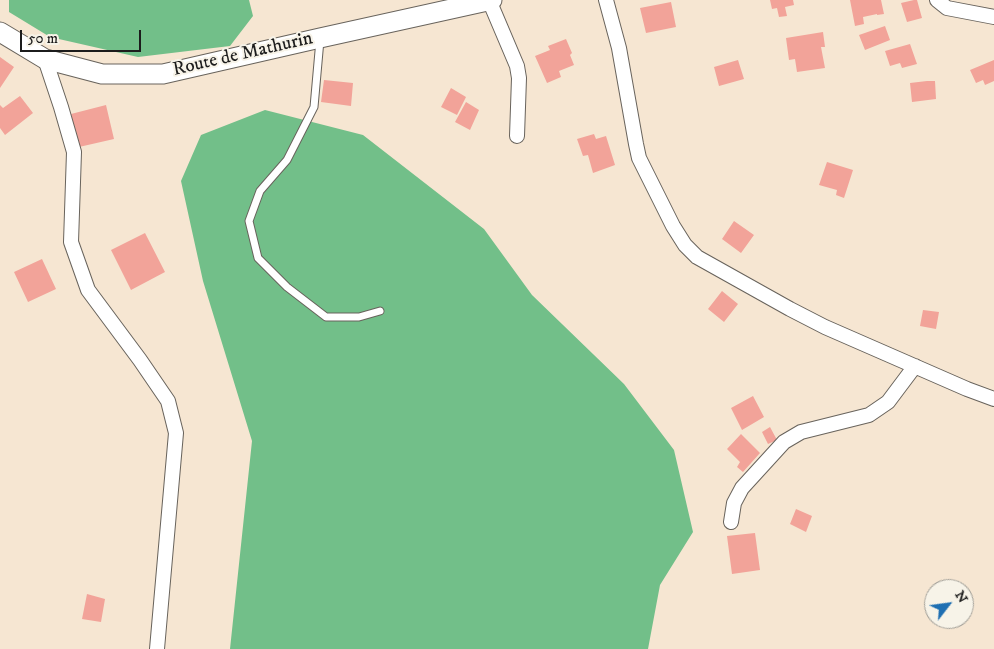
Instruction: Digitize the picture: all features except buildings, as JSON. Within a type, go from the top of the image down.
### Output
[{"type":"street","points":[[490,0],[517,66],[519,78],[517,136]]},
{"type":"street","name":"Route de Mathurin","points":[[0,32],[45,59],[102,74],[162,74],[490,0]]},
{"type":"street","points":[[606,0],[619,48],[639,158],[673,226],[685,245],[697,257],[825,327],[994,399]]},
{"type":"street","points":[[938,0],[947,8],[994,17]]},
{"type":"street","points":[[45,59],[74,152],[71,242],[88,290],[168,401],[176,433],[158,649]]},
{"type":"street","points":[[730,522],[734,503],[742,488],[784,442],[801,432],[869,415],[888,402],[915,366]]},
{"type":"lane","points":[[320,38],[314,107],[287,160],[260,191],[249,221],[258,258],[287,287],[326,316],[359,317],[380,311]]},
{"type":"green space","points":[[9,0],[249,0],[253,16],[230,46],[138,57],[50,37],[9,12]]},
{"type":"green space","points":[[265,110],[363,135],[484,229],[532,295],[624,384],[674,450],[693,532],[660,585],[648,649],[230,649],[252,441],[203,281],[181,181],[201,135]]}]
